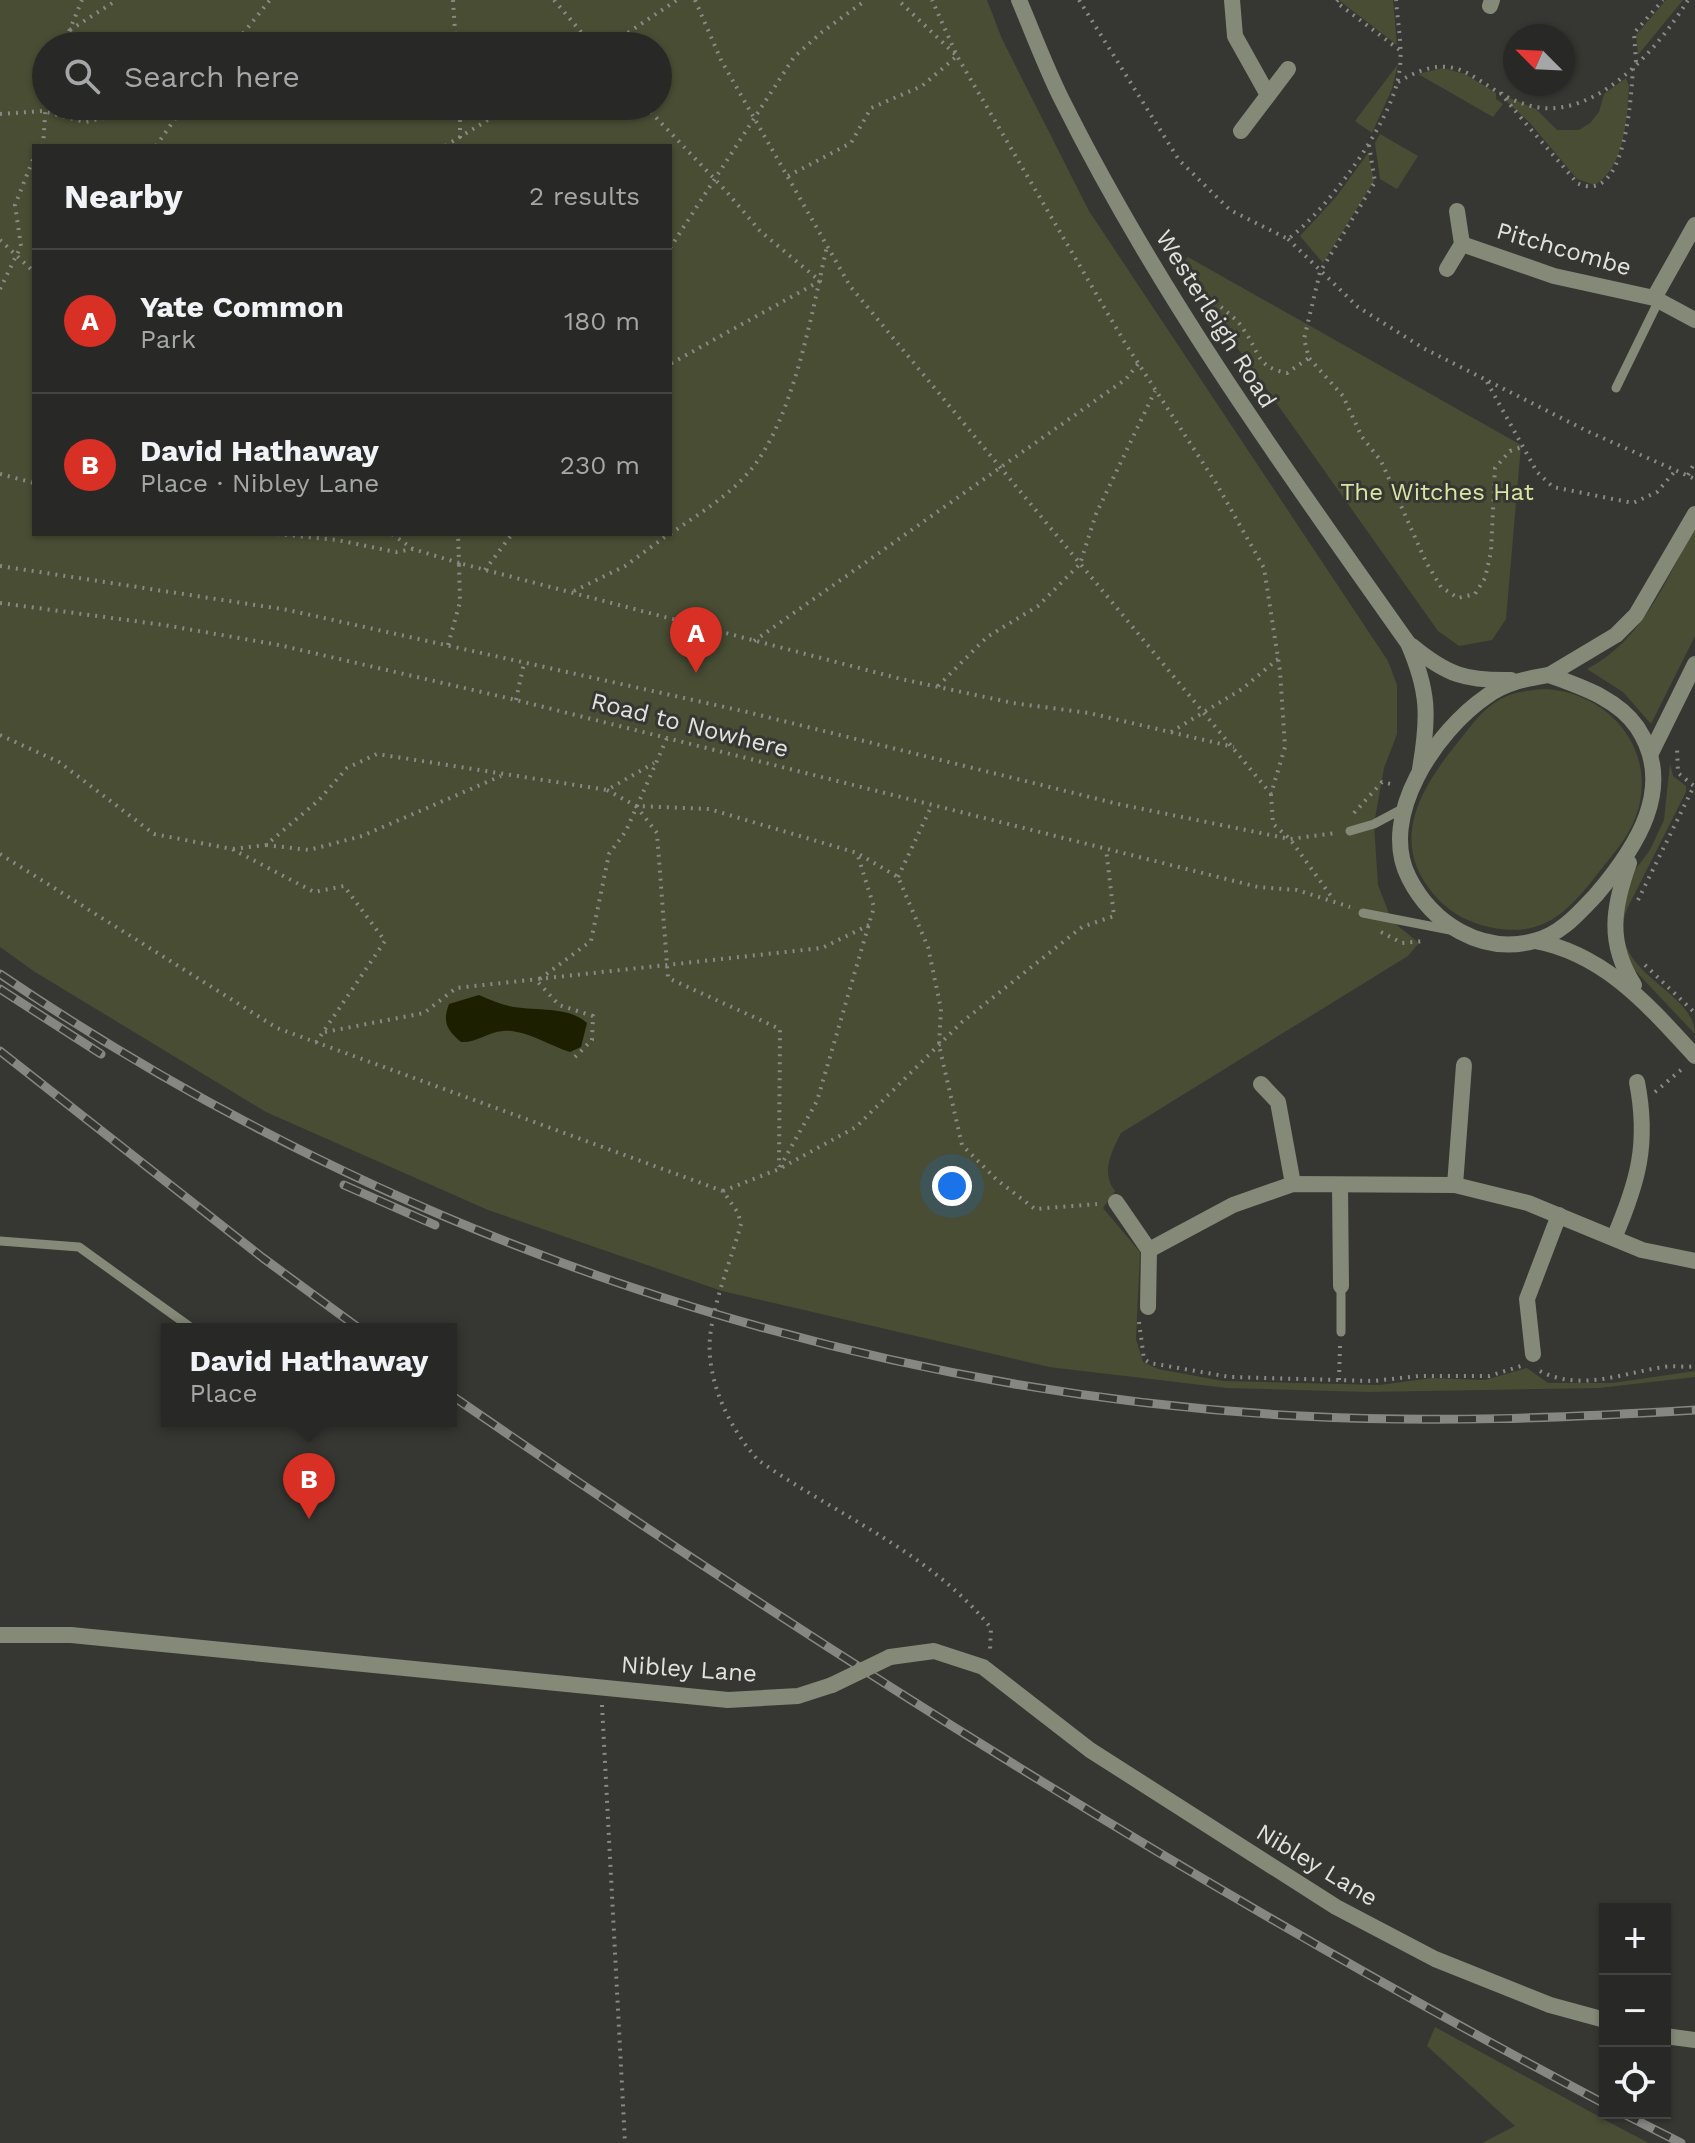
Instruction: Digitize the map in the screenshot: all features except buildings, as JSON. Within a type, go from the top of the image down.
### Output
[{"type":"street","name":"Westerleigh Road","points":[[1019,0],[1061,99],[1167,290],[1251,421],[1408,643],[1423,677],[1428,706],[1420,769]]},
{"type":"street","points":[[1232,0],[1235,36],[1268,95]]},
{"type":"street","points":[[1241,131],[1288,69]]},
{"type":"street","name":"Pitchcombe","points":[[1447,269],[1462,244],[1457,211]]},
{"type":"street","name":"Pitchcombe","points":[[1656,299],[1695,225]]},
{"type":"street","name":"Pitchcombe","points":[[1462,244],[1554,276],[1656,299],[1695,320]]},
{"type":"street","points":[[1643,1000],[1613,974],[1558,945],[1535,941],[1508,944],[1481,940],[1453,930],[1425,906],[1407,874],[1401,836],[1404,808],[1420,769],[1470,709],[1516,680],[1549,675],[1607,642],[1636,615],[1695,514]]},
{"type":"street","name":"Westerleigh Road","points":[[1408,643],[1434,665],[1460,677],[1475,681],[1516,680]]},
{"type":"street","points":[[1651,753],[1695,664]]},
{"type":"street","points":[[1549,675],[1587,689],[1616,706],[1636,726],[1651,753],[1654,770],[1651,802],[1614,916],[1615,944],[1622,966],[1643,1000],[1690,1061]]},
{"type":"street","points":[[1535,941],[1572,922],[1625,861],[1635,844]]},
{"type":"street","points":[[1455,1185],[1464,1065]]},
{"type":"street","points":[[1614,1238],[1640,1170],[1642,1104],[1637,1082]]},
{"type":"street","points":[[1261,1084],[1278,1102],[1293,1184]]},
{"type":"street","points":[[1149,1250],[1233,1205],[1293,1184],[1455,1185],[1478,1188],[1559,1215],[1652,1253],[1695,1261]]},
{"type":"street","points":[[1340,1185],[1341,1286]]},
{"type":"street","points":[[1116,1202],[1149,1250],[1148,1307]]},
{"type":"street","points":[[1533,1354],[1527,1299],[1559,1215]]},
{"type":"street","name":"Nibley Lane","points":[[0,1635],[71,1635],[728,1700],[798,1696],[832,1685],[890,1657],[934,1651],[983,1667],[1090,1750],[1336,1907],[1435,1959],[1550,2005],[1599,2018]]},
{"type":"street","points":[[1671,2037],[1695,2040]]},
{"type":"lane","points":[[1616,388],[1656,299]]},
{"type":"lane","points":[[1350,831],[1374,824],[1404,808]]},
{"type":"lane","points":[[1363,913],[1453,930]]},
{"type":"lane","points":[[0,1241],[79,1247],[185,1323]]},
{"type":"lane","points":[[1341,1286],[1341,1332]]},
{"type":"path","points":[[70,30],[82,0]]},
{"type":"path","points":[[70,30],[117,0]]},
{"type":"path","points":[[244,32],[270,0]]},
{"type":"path","points":[[453,0],[455,32]]},
{"type":"path","points":[[554,0],[581,32]]},
{"type":"path","points":[[629,32],[677,0]]},
{"type":"path","points":[[695,0],[721,60],[850,286],[1271,794]]},
{"type":"path","points":[[672,245],[794,57],[866,0]]},
{"type":"path","points":[[898,0],[957,56]]},
{"type":"path","points":[[932,0],[957,56],[1138,364],[1216,483],[1264,568],[1278,659],[1285,747],[1271,794],[1273,824],[1290,839],[1332,898]]},
{"type":"path","points":[[1338,0],[1336,2],[1401,51]]},
{"type":"path","points":[[1501,92],[1502,100],[1529,125],[1577,183],[1588,188],[1598,187],[1607,179],[1623,146],[1635,64],[1634,33],[1663,0]]},
{"type":"path","points":[[1398,82],[1419,69],[1444,65],[1465,72],[1527,105],[1550,110],[1575,105],[1603,92],[1635,64],[1688,0]]},
{"type":"path","points":[[787,176],[851,143],[871,108],[922,86],[957,56]]},
{"type":"path","points":[[0,114],[32,112]]},
{"type":"path","points":[[40,144],[43,120]]},
{"type":"path","points":[[157,144],[174,120]]},
{"type":"path","points":[[460,120],[460,144]]},
{"type":"path","points":[[448,144],[488,120]]},
{"type":"path","points":[[658,120],[760,231],[820,281]]},
{"type":"path","points":[[1369,145],[1375,182],[1320,272],[1304,339],[1309,358],[1343,396],[1362,437],[1381,461],[1426,562],[1441,587],[1458,598],[1475,594],[1485,578],[1491,552],[1495,468],[1510,451],[1525,446]]},
{"type":"path","points":[[0,289],[21,246],[15,205],[32,162]]},
{"type":"path","points":[[1288,239],[1358,307],[1423,348],[1487,382],[1695,479]]},
{"type":"path","points":[[0,240],[32,270]]},
{"type":"path","points":[[672,533],[717,503],[750,472],[783,412],[827,246]]},
{"type":"path","points":[[672,363],[820,281]]},
{"type":"path","points":[[1221,307],[1243,327],[1258,357],[1269,370],[1287,373],[1309,358]]},
{"type":"path","points":[[754,641],[901,536],[946,509],[1000,467],[1126,379],[1138,364]]},
{"type":"path","points":[[1487,382],[1537,472],[1553,487],[1633,503],[1657,492],[1676,470]]},
{"type":"path","points":[[938,686],[987,637],[1038,606],[1080,564],[1096,514],[1156,391]]},
{"type":"path","points":[[1688,475],[1695,462]]},
{"type":"path","points":[[0,474],[32,482]]},
{"type":"path","points":[[297,536],[337,540],[396,552],[413,549]]},
{"type":"path","points":[[393,536],[413,549],[459,563],[754,641],[1013,703],[1089,713],[1234,747]]},
{"type":"path","points":[[448,645],[460,602],[458,536]]},
{"type":"path","points":[[485,570],[510,536]]},
{"type":"path","points":[[572,592],[625,566],[667,536]]},
{"type":"path","name":"Road to Nowhere","points":[[0,566],[288,610],[747,712],[1118,804],[1290,839],[1350,831]]},
{"type":"path","name":"Road to Nowhere","points":[[0,603],[164,625],[279,645],[516,700],[1258,887],[1332,898],[1363,913]]},
{"type":"path","points":[[1169,732],[1242,689],[1278,659]]},
{"type":"path","points":[[516,700],[524,662]]},
{"type":"path","points":[[0,735],[59,762],[154,834],[232,849],[314,892],[344,886],[385,941],[315,1044]]},
{"type":"path","points":[[537,981],[591,941],[609,854],[626,831],[667,738]]},
{"type":"path","points":[[1631,914],[1694,786],[1678,773],[1675,759],[1680,741]]},
{"type":"path","points":[[266,845],[319,800],[347,768],[377,754],[607,790],[636,806],[657,833],[668,978],[780,1029],[779,1169]]},
{"type":"path","points":[[607,790],[654,763]]},
{"type":"path","points":[[232,849],[266,845],[309,850],[362,836],[504,774]]},
{"type":"path","points":[[1350,831],[1356,808],[1382,782],[1411,787]]},
{"type":"path","points":[[898,877],[932,805]]},
{"type":"path","points":[[636,806],[709,809],[857,853],[898,877],[928,947],[941,1009],[939,1045],[962,1145],[997,1180],[1035,1209],[1116,1202]]},
{"type":"path","points":[[723,1191],[779,1169],[856,1127],[962,1022],[1082,927],[1114,916],[1106,849]]},
{"type":"path","points":[[779,1169],[817,1101],[874,907],[857,853]]},
{"type":"path","points":[[0,854],[277,1028],[723,1191],[738,1213],[741,1224],[710,1338],[722,1405],[738,1438],[758,1460],[912,1555],[974,1607],[991,1628],[991,1647],[983,1667]]},
{"type":"path","points":[[325,1032],[424,1013],[456,988],[822,948],[869,925]]},
{"type":"path","points":[[1638,957],[1695,1013]]},
{"type":"path","points":[[537,981],[559,1005],[593,1016],[592,1040],[575,1057]]},
{"type":"path","points":[[1642,1104],[1690,1061]]},
{"type":"path","points":[[1148,1307],[1139,1317],[1144,1359],[1150,1363],[1230,1377],[1339,1380],[1489,1376],[1527,1364],[1553,1378],[1585,1381],[1667,1366],[1695,1366]]},
{"type":"path","points":[[1339,1380],[1341,1332]]},
{"type":"path","points":[[601,1687],[625,2143]]},
{"type":"green space","points":[[0,0],[987,0],[1002,39],[1089,211],[1388,661],[1397,685],[1397,734],[1384,768],[1374,824],[1378,885],[1392,921],[1419,943],[1408,956],[1121,1133],[1108,1170],[1115,1191],[1103,1208],[1140,1252],[1136,1339],[1143,1362],[1158,1369],[1223,1381],[1380,1385],[1431,1378],[1485,1380],[1527,1368],[1548,1383],[1612,1383],[1695,1371],[1695,1377],[1599,1388],[1368,1392],[1227,1388],[1049,1367],[722,1291],[488,1210],[266,1112],[35,972],[0,947]]},
{"type":"green space","points":[[1340,0],[1393,0],[1397,45],[1340,1]]},
{"type":"green space","points":[[1666,0],[1683,0],[1638,55],[1636,35]]},
{"type":"green space","points":[[1398,64],[1392,89],[1372,133],[1355,121]]},
{"type":"green space","points":[[1443,68],[1465,74],[1496,93],[1496,99],[1503,104],[1493,117],[1418,74]]},
{"type":"green space","points":[[1626,78],[1629,86],[1622,141],[1613,166],[1595,185],[1577,179],[1530,123],[1505,100],[1507,97],[1536,109],[1557,130],[1579,130],[1599,112],[1604,94]]},
{"type":"green space","points":[[1380,134],[1418,156],[1397,189],[1380,179],[1375,143]]},
{"type":"green space","points":[[1368,153],[1374,181],[1323,263],[1300,236],[1336,197]]},
{"type":"green space","name":"The Witches Hat","points":[[1188,257],[1521,445],[1506,619],[1492,640],[1459,646],[1438,631],[1180,267]]},
{"type":"green space","points":[[1695,528],[1695,636],[1651,724],[1623,692],[1587,669],[1606,657],[1638,626]]},
{"type":"green space","points":[[1547,689],[1570,693],[1591,702],[1624,730],[1635,749],[1641,770],[1636,816],[1615,852],[1565,910],[1553,919],[1525,929],[1489,927],[1467,920],[1448,909],[1422,877],[1414,857],[1411,837],[1414,817],[1432,778],[1482,713],[1512,694]]},
{"type":"green space","points":[[1670,763],[1673,776],[1686,786],[1686,792],[1627,909],[1623,931],[1628,949],[1638,965],[1681,1004],[1691,1018],[1695,1034],[1627,962],[1618,904],[1629,878],[1650,850],[1664,820]]},
{"type":"green space","points":[[1435,2027],[1599,2119],[1649,2143],[1482,2143],[1515,2126],[1427,2046]]},
{"type":"shaded area","points":[[479,995],[509,1006],[560,1011],[579,1017],[587,1023],[581,1047],[570,1052],[511,1031],[461,1042],[447,1025],[449,1004]]},
{"type":"railway","points":[[0,974],[147,1067],[300,1150],[458,1222],[620,1284],[786,1334],[956,1373],[1127,1401],[1301,1416],[1498,1419],[1695,1410]]},
{"type":"railway","points":[[0,989],[101,1054]]},
{"type":"railway","points":[[0,1051],[263,1258],[352,1323]]},
{"type":"railway","points":[[344,1185],[435,1225]]},
{"type":"railway","points":[[457,1399],[732,1585],[1017,1766],[1307,1940],[1599,2101]]},
{"type":"railway","points":[[1634,2119],[1681,2143]]},
{"type":"place","name":"Yate Common","points":[[696,673]]},
{"type":"place","name":"David Hathaway","points":[[309,1519]]}]
